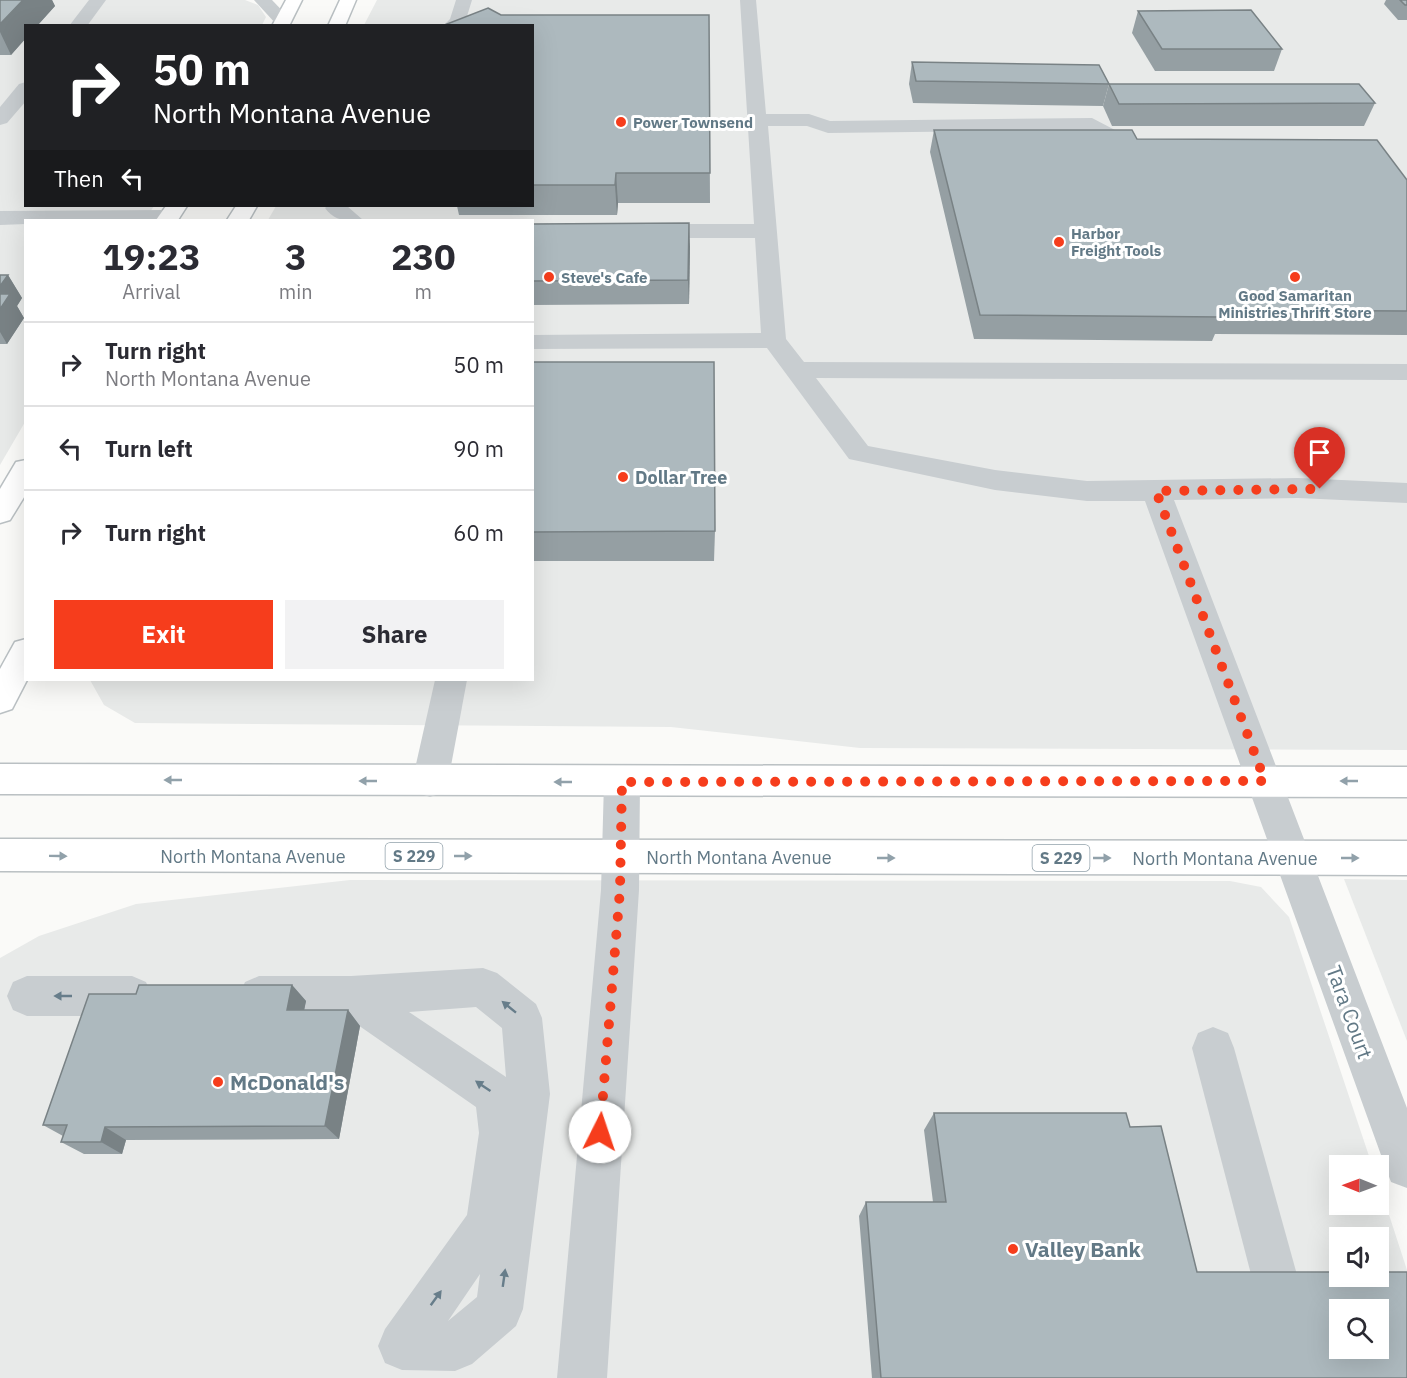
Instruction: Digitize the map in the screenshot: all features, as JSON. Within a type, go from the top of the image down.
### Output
[{"type":"main road","points":[[281,23],[294,0]]},
{"type":"main road","points":[[337,24],[348,0]]},
{"type":"main road","points":[[0,513],[24,471]]},
{"type":"main road","points":[[0,700],[24,655]]},
{"type":"main road","points":[[0,780],[1407,782]]},
{"type":"main road","name":"North Montana Avenue","points":[[0,855],[1407,858]]},
{"type":"street","points":[[79,24],[98,0]]},
{"type":"street","points":[[262,0],[281,23]]},
{"type":"street","points":[[454,24],[458,22],[464,0]]},
{"type":"street","points":[[748,0],[759,120],[774,340],[859,453],[1006,481],[1087,491],[1299,488],[1407,493]]},
{"type":"street","points":[[0,119],[24,90]]},
{"type":"street","points":[[759,120],[809,120],[828,127],[1092,124],[1132,147],[1168,147]]},
{"type":"street","points":[[0,218],[171,214]]},
{"type":"street","points":[[626,231],[766,231]]},
{"type":"street","points":[[534,342],[774,340]]},
{"type":"street","points":[[797,370],[1407,372]]},
{"type":"street","name":"Tara Court","points":[[1156,491],[1407,1166]]},
{"type":"street","points":[[430,782],[451,681]]},
{"type":"street","points":[[582,1378],[620,890],[622,782]]},
{"type":"street","points":[[219,996],[351,996],[483,987],[522,1018],[529,1094],[499,1309],[455,1347],[402,1346],[488,1224],[501,1133],[496,1095],[351,996]]},
{"type":"street","points":[[27,996],[171,996]]},
{"type":"street","points":[[1213,1048],[1276,1282]]},
{"type":"shaded area","points":[[0,0],[245,0],[258,5],[266,17],[262,24],[24,24],[24,207],[153,207],[146,219],[24,219],[24,424],[0,465]]},
{"type":"shaded area","points":[[377,0],[1407,0],[1407,750],[860,748],[671,727],[135,723],[104,705],[91,681],[534,681],[534,219],[269,219],[275,207],[534,207],[534,24],[365,24]]},
{"type":"shaded area","points":[[1344,879],[1407,880],[1407,1041]]},
{"type":"shaded area","points":[[350,880],[1230,881],[1261,887],[1289,917],[1369,1155],[1329,1155],[1329,1215],[1389,1215],[1407,1270],[1407,1378],[0,1378],[0,958],[39,936],[136,904]]},
{"type":"building","points":[[0,0],[23,0],[0,24]]},
{"type":"building","name":"Power Townsend","points":[[488,8],[501,15],[709,15],[710,173],[616,173],[615,185],[534,185],[534,24],[447,24]]},
{"type":"building","points":[[1251,10],[1282,49],[1162,49],[1138,11]]},
{"type":"building","points":[[912,62],[1099,65],[1109,84],[916,81]]},
{"type":"building","points":[[1109,84],[1359,84],[1375,103],[1119,104]]},
{"type":"building","points":[[934,130],[1132,130],[1137,139],[1377,140],[1407,180],[1407,311],[1220,310],[1223,317],[980,315]]},
{"type":"building","points":[[689,223],[688,280],[534,281],[534,224]]},
{"type":"building","points":[[0,275],[8,275],[0,286]]},
{"type":"building","points":[[0,294],[10,294],[0,309]]},
{"type":"building","name":"Dollar Tree","points":[[534,362],[714,362],[715,531],[534,532]]},
{"type":"building","name":"McDonald's","points":[[139,985],[292,985],[287,1010],[348,1010],[325,1126],[105,1127],[101,1142],[61,1142],[67,1125],[43,1125],[89,994],[136,994]]},
{"type":"building","name":"Valley Bank","points":[[934,1113],[1126,1113],[1130,1127],[1161,1126],[1197,1272],[1329,1272],[1329,1287],[1389,1287],[1389,1272],[1407,1272],[1407,1378],[881,1378],[866,1202],[946,1202]]},
{"type":"place","name":"Power Townsend","points":[[621,122]]},
{"type":"place","name":"Harbor Freight Tools","points":[[1059,242]]},
{"type":"place","name":"Steve's Cafe","points":[[549,277]]},
{"type":"place","name":"Good Samaritan Ministries Thrift Store","points":[[1295,277]]},
{"type":"place","name":"Dollar Tree","points":[[623,477]]},
{"type":"place","name":"McDonald's","points":[[218,1082]]},
{"type":"place","name":"Valley Bank","points":[[1013,1249]]},
{"type":"route","points":[[600,1132],[620,890],[622,782],[1265,781],[1156,491],[1320,489]]}]
